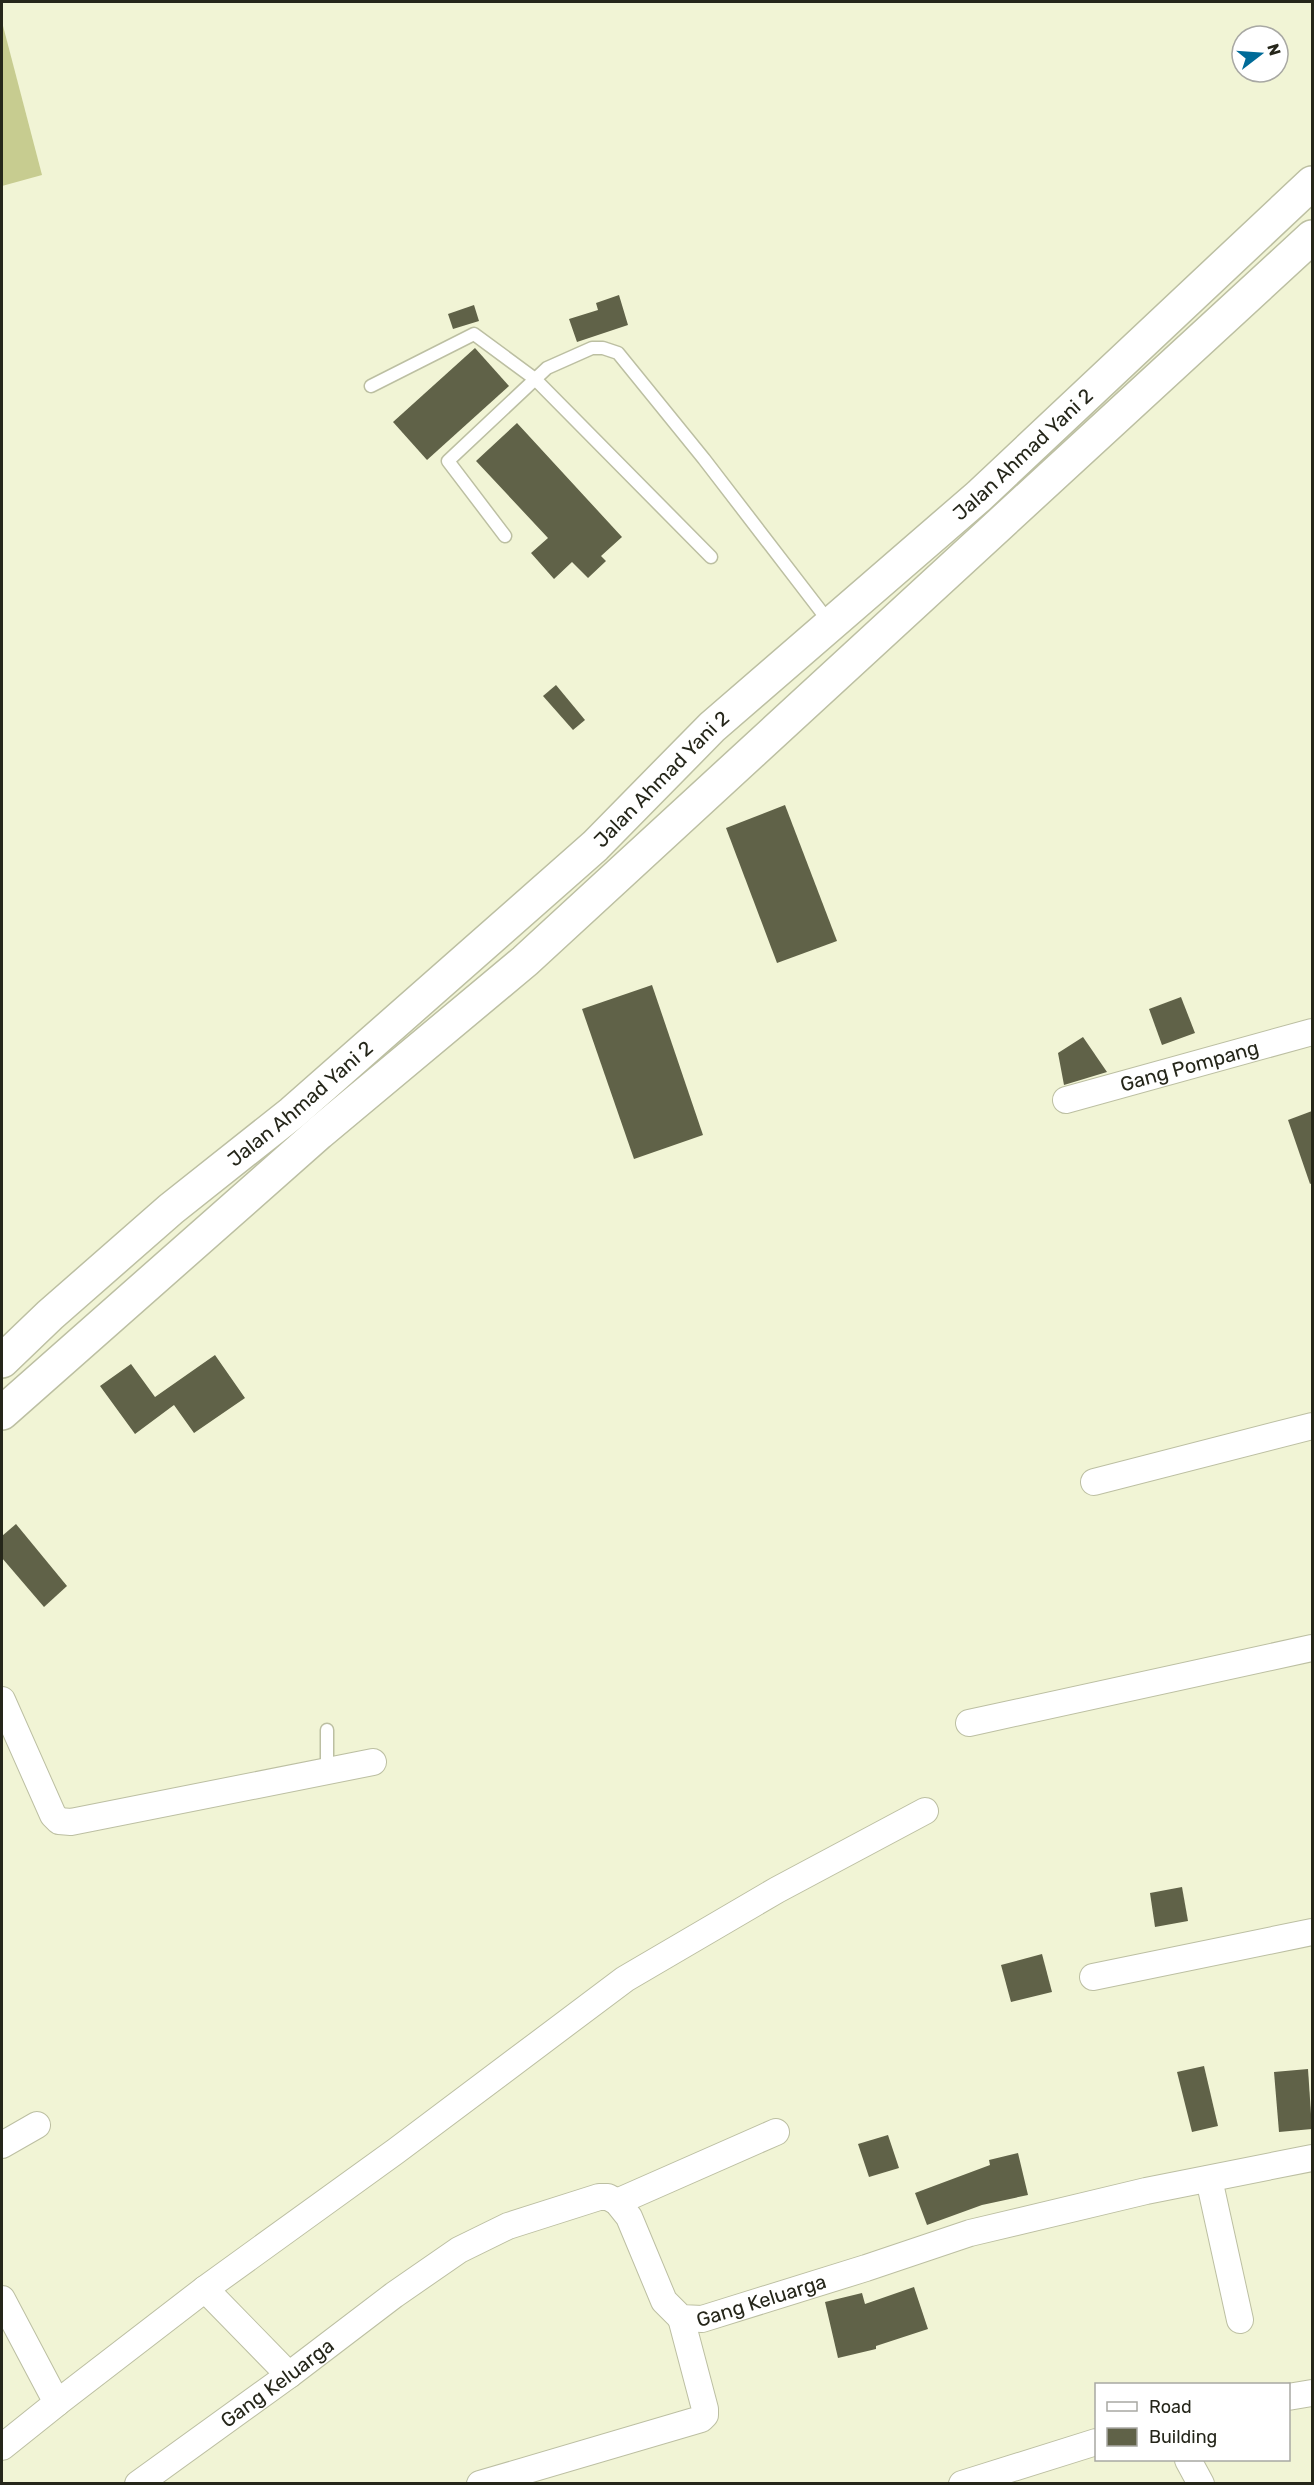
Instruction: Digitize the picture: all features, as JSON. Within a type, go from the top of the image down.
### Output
[{"type":"highway","name":"Jalan Ahmad Yani 2","points":[[2,1361],[50,1315],[171,1209],[292,1113],[595,846],[712,727],[978,496],[1312,183]]},
{"type":"highway","name":"Jalan Ahmad Yani 2","points":[[2,1413],[318,1133],[525,961],[1312,237]]},
{"type":"highway","points":[[1213,278],[1235,309]]},
{"type":"street","name":"Gang Pompang","points":[[1066,1100],[1312,1032]]},
{"type":"street","points":[[1095,1482],[1312,1426]]},
{"type":"street","points":[[969,1722],[1312,1647]]},
{"type":"street","points":[[2,1700],[52,1815],[59,1821],[71,1822],[373,1762]]},
{"type":"street","points":[[2,2447],[205,2289],[396,2151],[626,1979],[777,1890],[925,1810]]},
{"type":"street","points":[[1093,1977],[1312,1932]]},
{"type":"street","points":[[2,2145],[37,2125]]},
{"type":"street","points":[[618,2202],[776,2132]]},
{"type":"street","name":"Gang Keluarga","points":[[138,2484],[289,2375],[394,2295],[459,2250],[508,2226],[599,2197],[608,2197],[618,2202],[628,2217],[664,2301],[681,2318],[702,2319],[970,2233],[1146,2191],[1312,2158]]},
{"type":"street","points":[[1209,2179],[1240,2320]]},
{"type":"street","points":[[205,2289],[289,2375]]},
{"type":"street","points":[[2,2299],[57,2403]]},
{"type":"street","points":[[480,2484],[701,2419],[705,2415],[705,2409],[681,2318]]},
{"type":"street","points":[[1290,2397],[1312,2393]]},
{"type":"street","points":[[962,2484],[1095,2442]]},
{"type":"street","points":[[1189,2461],[1201,2484]]},
{"type":"lane","points":[[371,386],[474,334],[536,379],[711,556]]},
{"type":"lane","points":[[506,536],[448,461],[547,368],[592,348],[603,348],[618,353],[704,459],[831,626]]},
{"type":"lane","points":[[327,1730],[327,1770]]},
{"type":"green space","points":[[2,22],[42,175],[2,186]]},
{"type":"building","points":[[619,295],[628,325],[577,342],[569,319],[598,310],[596,303]]},
{"type":"building","points":[[474,305],[479,321],[453,329],[448,314]]},
{"type":"building","points":[[475,348],[509,386],[427,460],[393,422]]},
{"type":"building","points":[[517,423],[622,537],[601,556],[606,561],[588,578],[572,562],[554,579],[531,553],[548,538],[476,461]]},
{"type":"building","points":[[556,685],[585,720],[573,730],[543,696]]},
{"type":"building","points":[[785,805],[837,941],[777,963],[726,828]]},
{"type":"building","points":[[652,985],[703,1135],[634,1159],[582,1009]]},
{"type":"building","points":[[1181,997],[1195,1033],[1162,1045],[1149,1009]]},
{"type":"building","points":[[1083,1037],[1107,1072],[1064,1085],[1058,1053]]},
{"type":"building","points":[[1312,1111],[1312,1183],[1310,1184],[1288,1120]]},
{"type":"building","points":[[215,1355],[245,1398],[194,1433],[174,1405],[135,1434],[100,1386],[131,1364],[155,1397]]},
{"type":"building","points":[[16,1524],[67,1586],[44,1607],[2,1558],[2,1536]]},
{"type":"building","points":[[1182,1887],[1188,1921],[1155,1927],[1150,1893]]},
{"type":"building","points":[[1042,1954],[1052,1992],[1011,2002],[1001,1965]]},
{"type":"building","points":[[1204,2066],[1218,2126],[1192,2132],[1177,2072]]},
{"type":"building","points":[[1308,2069],[1312,2129],[1279,2132],[1274,2072]]},
{"type":"building","points":[[888,2135],[899,2168],[869,2177],[858,2144]]},
{"type":"building","points":[[1018,2153],[1028,2195],[982,2205],[927,2225],[915,2193],[990,2165],[989,2160]]},
{"type":"building","points":[[914,2287],[928,2329],[876,2346],[876,2349],[838,2358],[825,2302],[862,2293],[865,2304]]}]
